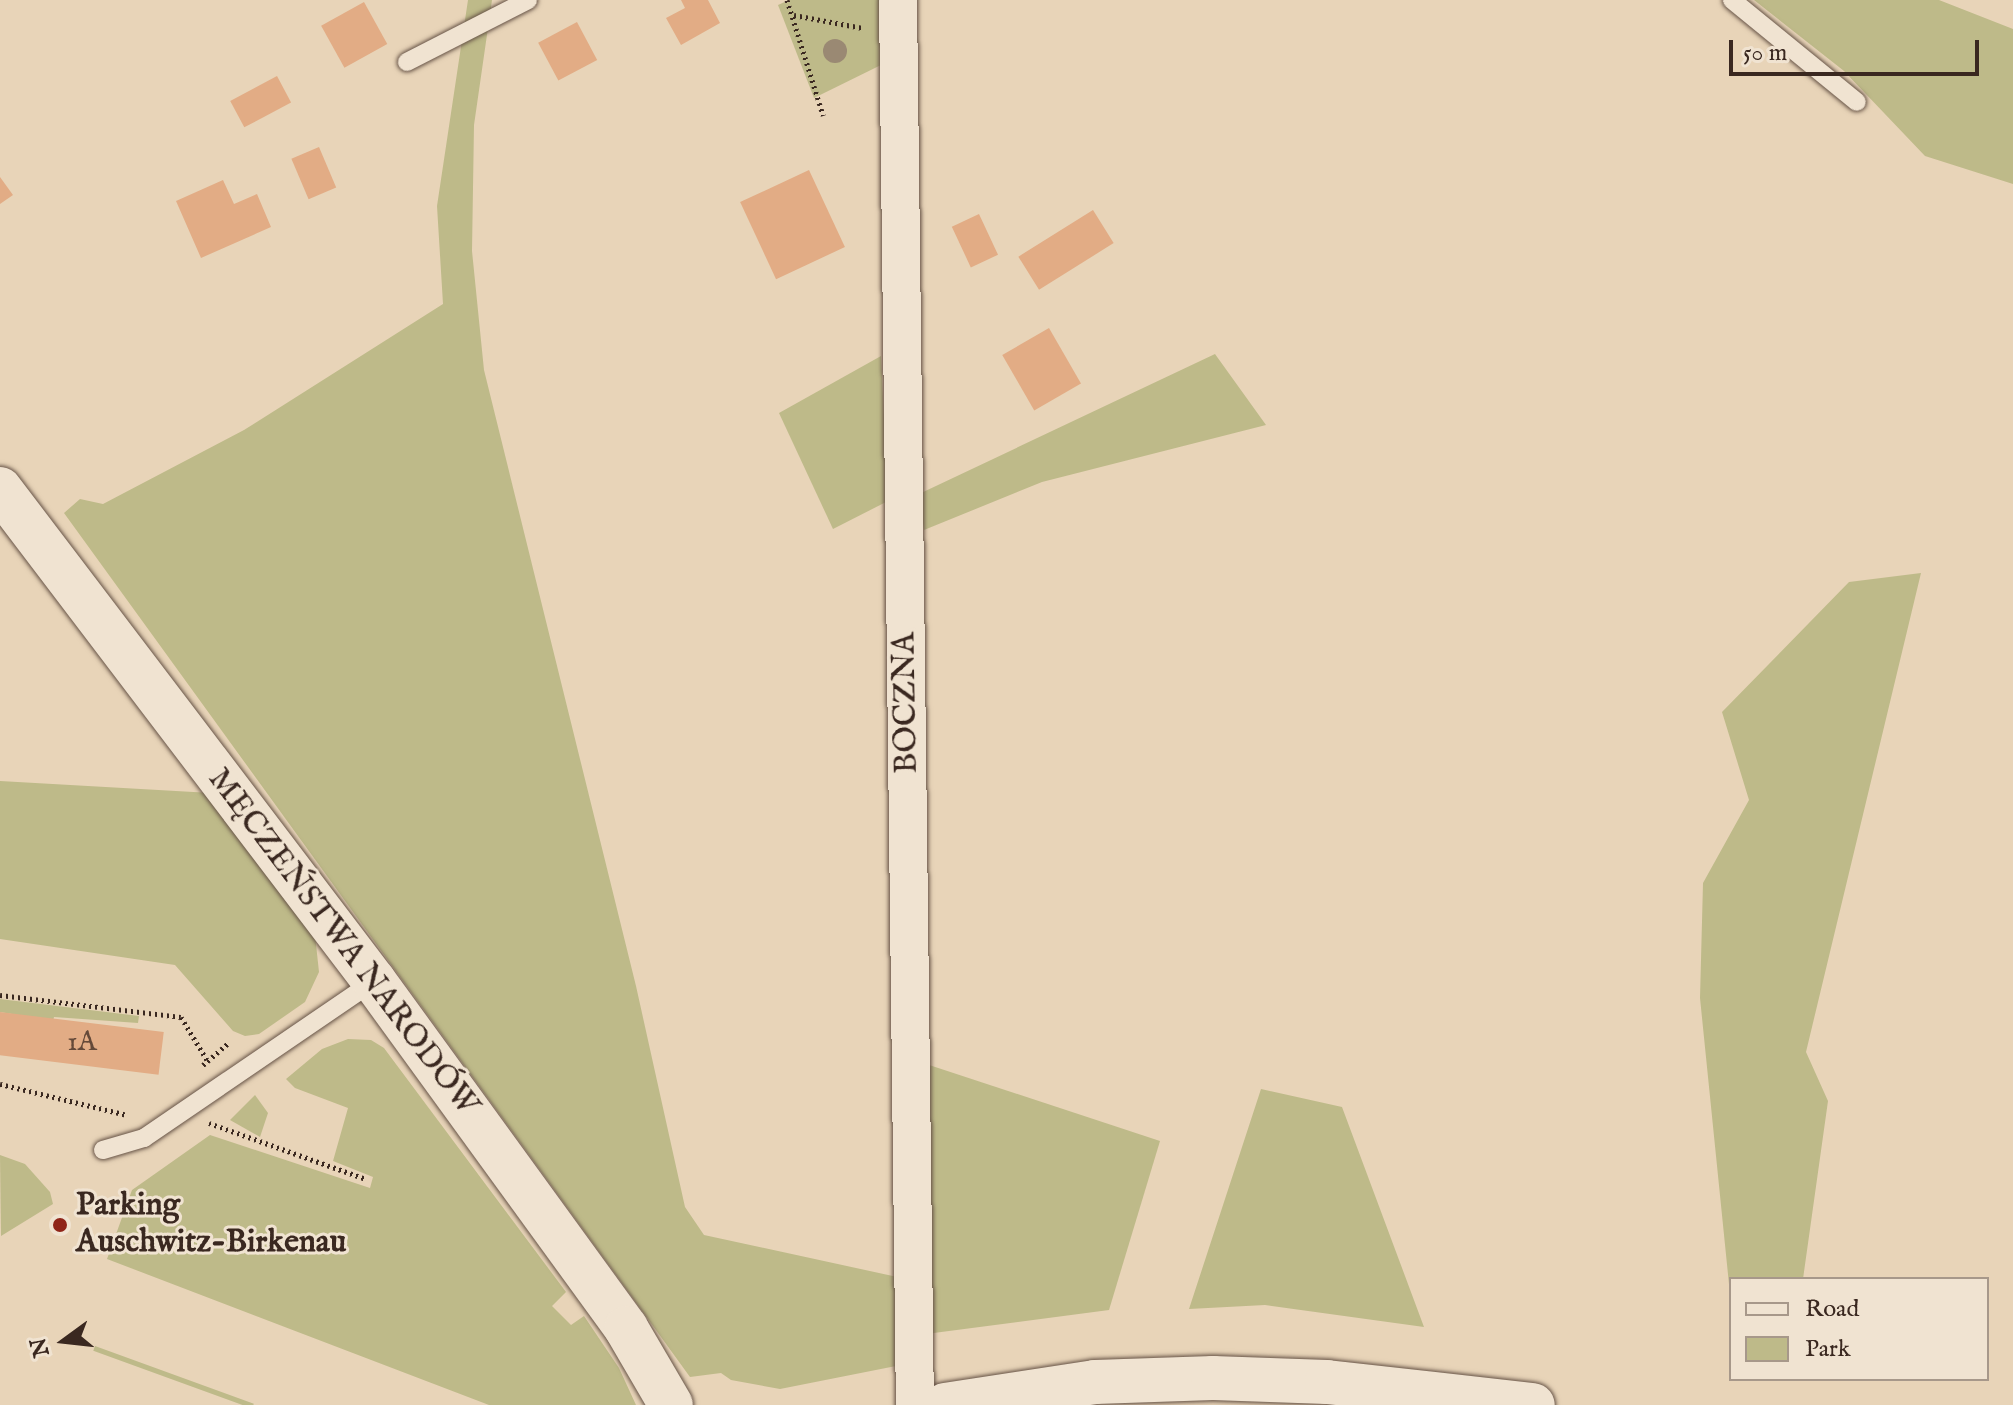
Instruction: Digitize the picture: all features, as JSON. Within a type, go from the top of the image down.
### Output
[{"type":"street","name":"BOCZNA","points":[[897,18],[915,1405]]},
{"type":"street","name":"MĘCZEŃSTWA NARODÓW","points":[[3,499],[374,981],[626,1328],[671,1405]]},
{"type":"street","points":[[945,1405],[1095,1382],[1213,1378],[1327,1382],[1533,1405]]},
{"type":"lane","points":[[407,62],[528,0]]},
{"type":"lane","points":[[1732,0],[1857,102]]},
{"type":"lane","points":[[103,1150],[144,1138],[374,981]]},
{"type":"path","points":[[787,0],[823,115]]},
{"type":"path","points":[[794,15],[897,18]]},
{"type":"path","points":[[0,995],[181,1017],[207,1060]]},
{"type":"path","points":[[200,1071],[207,1060],[229,1042]]},
{"type":"path","points":[[0,1084],[137,1115]]},
{"type":"path","points":[[209,1123],[366,1179]]},
{"type":"green space","points":[[468,0],[492,0],[474,125],[472,251],[484,370],[636,986],[685,1207],[704,1235],[902,1278],[901,1365],[780,1389],[731,1380],[721,1373],[690,1377],[64,513],[80,499],[103,504],[244,430],[443,304],[437,206]]},
{"type":"green space","points":[[789,0],[881,0],[881,65],[814,98],[778,5]]},
{"type":"green space","points":[[1754,0],[1939,0],[2013,29],[2013,184],[1925,156],[1844,71]]},
{"type":"green space","points":[[1215,354],[1266,425],[1042,482],[924,530],[919,494]]},
{"type":"green space","points":[[881,356],[888,501],[833,529],[779,413]]},
{"type":"green space","points":[[1921,573],[1806,1052],[1828,1101],[1803,1277],[1729,1277],[1729,1284],[1700,998],[1703,883],[1749,800],[1722,712],[1849,582]]},
{"type":"green space","points":[[0,781],[211,793],[315,935],[319,972],[305,1002],[259,1034],[245,1036],[233,1031],[175,965],[0,939]]},
{"type":"green space","points":[[0,999],[139,1016],[138,1023],[54,1017],[53,1021],[0,1012]]},
{"type":"green space","points":[[348,1039],[371,1040],[384,1048],[566,1292],[552,1306],[571,1325],[584,1316],[619,1368],[636,1405],[489,1405],[107,1259],[132,1190],[210,1135],[370,1188],[373,1177],[333,1161],[348,1108],[295,1088],[286,1079],[322,1049]]},
{"type":"green space","points":[[920,1062],[1160,1141],[1109,1310],[926,1334]]},
{"type":"green space","points":[[1261,1089],[1342,1107],[1424,1327],[1265,1305],[1189,1309]]},
{"type":"green space","points":[[255,1095],[268,1113],[260,1137],[230,1120]]},
{"type":"green space","points":[[0,1155],[25,1164],[50,1192],[53,1204],[1,1236]]},
{"type":"green space","points":[[95,1346],[254,1404],[242,1405],[93,1351]]},
{"type":"building","points":[[681,0],[708,0],[720,23],[681,45],[666,18],[685,8]]},
{"type":"building","points":[[364,2],[387,44],[344,68],[321,26]]},
{"type":"building","points":[[577,22],[597,60],[558,81],[538,43]]},
{"type":"building","points":[[277,76],[291,102],[244,127],[230,101]]},
{"type":"building","points":[[319,147],[336,188],[309,199],[291,159]]},
{"type":"building","points":[[809,170],[845,247],[776,279],[740,202]]},
{"type":"building","points":[[0,177],[13,195],[0,204]]},
{"type":"building","points":[[223,180],[234,204],[257,194],[271,227],[201,258],[176,201]]},
{"type":"building","points":[[1093,210],[1114,243],[1039,290],[1018,257]]},
{"type":"building","points":[[979,214],[998,255],[971,267],[952,227]]},
{"type":"building","points":[[1049,328],[1081,383],[1034,410],[1002,355]]},
{"type":"building","points":[[0,1012],[164,1032],[159,1075],[0,1055]]},
{"type":"place","name":"Parking Auschwitz-Birkenau","points":[[60,1225]]}]
